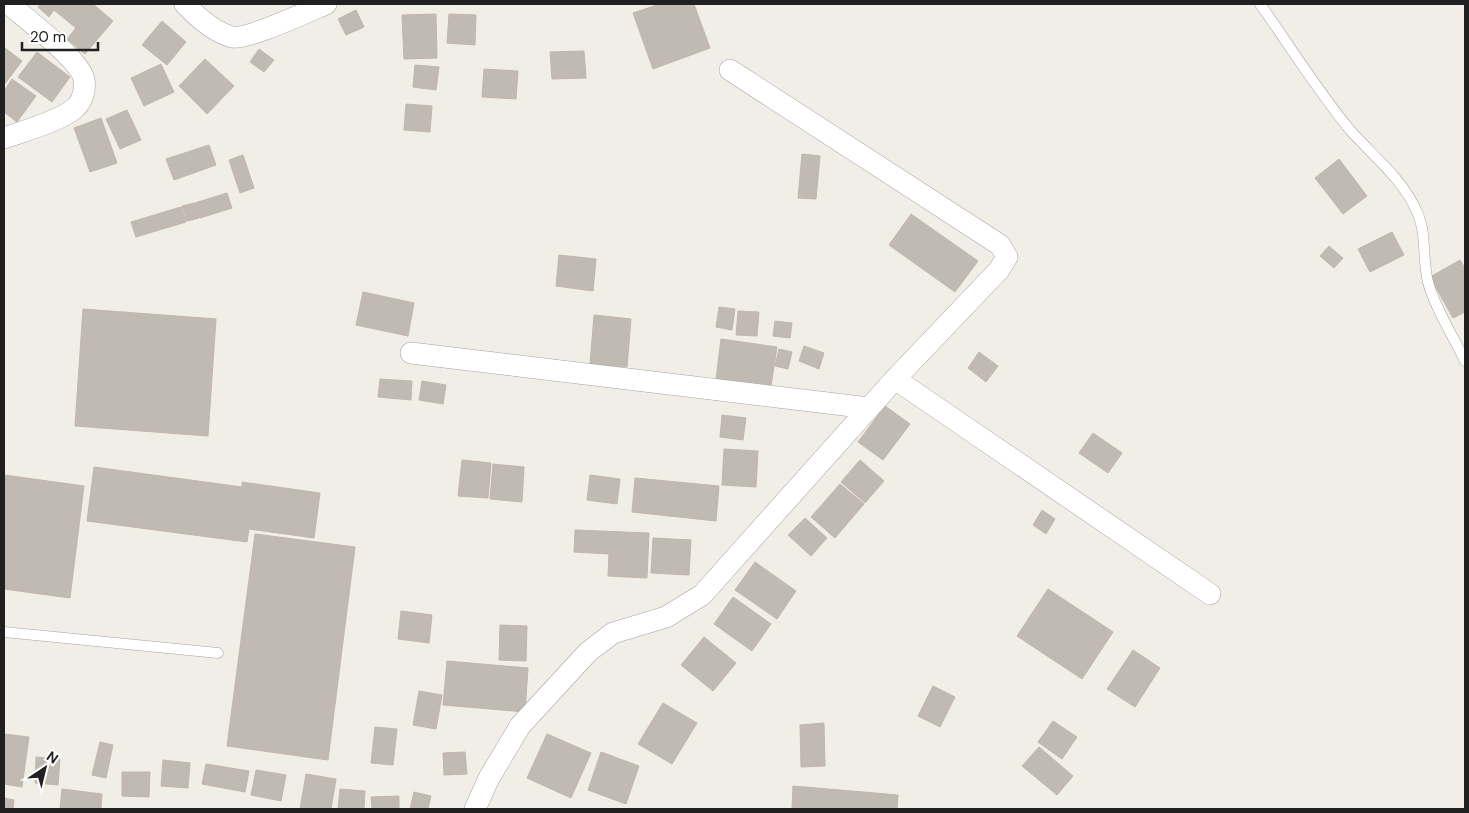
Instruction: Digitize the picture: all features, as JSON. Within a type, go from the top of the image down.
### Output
[{"type":"street","points":[[4,138],[48,122],[75,108],[84,94],[84,79],[76,63],[9,4]]},
{"type":"street","points":[[185,4],[216,30],[233,37],[251,34],[326,4]]},
{"type":"street","points":[[475,809],[489,778],[520,726],[588,652],[613,633],[666,617],[702,595],[895,379],[999,270],[1007,257],[1005,251],[991,239],[730,70]]},
{"type":"street","points":[[411,353],[869,408]]},
{"type":"street","points":[[895,379],[1210,594]]},
{"type":"lane","points":[[1260,4],[1308,75],[1350,130],[1403,188],[1413,204],[1422,230],[1428,284],[1465,361]]},
{"type":"lane","points":[[4,632],[218,652]]},
{"type":"building","points":[[41,4],[93,4],[113,21],[85,54],[67,39],[76,28],[54,10],[49,17],[38,7]]},
{"type":"building","points":[[660,4],[694,4],[710,48],[653,69],[633,13]]},
{"type":"building","points":[[356,10],[364,27],[346,35],[338,19]]},
{"type":"building","points":[[436,14],[437,58],[404,59],[402,15]]},
{"type":"building","points":[[449,14],[476,15],[475,45],[447,43]]},
{"type":"building","points":[[162,21],[186,42],[167,65],[142,45]]},
{"type":"building","points":[[5,48],[22,61],[4,85],[4,50]]},
{"type":"building","points":[[259,49],[274,60],[264,72],[250,62]]},
{"type":"building","points":[[584,51],[586,78],[552,79],[550,52]]},
{"type":"building","points":[[37,52],[70,77],[52,102],[18,77]]},
{"type":"building","points":[[205,59],[234,86],[207,114],[179,86]]},
{"type":"building","points":[[161,64],[174,92],[144,106],[131,78]]},
{"type":"building","points":[[415,65],[439,67],[436,90],[413,87]]},
{"type":"building","points":[[484,69],[518,71],[516,99],[482,97]]},
{"type":"building","points":[[12,79],[36,96],[17,122],[4,112],[4,91]]},
{"type":"building","points":[[406,104],[432,106],[430,132],[404,130]]},
{"type":"building","points":[[127,110],[141,140],[120,149],[106,119]]},
{"type":"building","points":[[101,118],[117,163],[90,172],[74,128]]},
{"type":"building","points":[[209,145],[216,165],[174,180],[166,159]]},
{"type":"building","points":[[802,154],[820,156],[816,199],[798,198]]},
{"type":"building","points":[[243,155],[254,188],[240,193],[229,160]]},
{"type":"building","points":[[1339,159],[1367,196],[1343,214],[1315,178]]},
{"type":"building","points":[[227,193],[232,208],[200,218],[195,203]]},
{"type":"building","points":[[194,203],[199,218],[187,221],[182,206]]},
{"type":"building","points":[[181,207],[186,222],[136,237],[131,222]]},
{"type":"building","points":[[911,214],[978,261],[955,292],[889,245]]},
{"type":"building","points":[[1392,232],[1404,255],[1370,272],[1358,249]]},
{"type":"building","points":[[1329,246],[1343,258],[1334,268],[1320,256]]},
{"type":"building","points":[[559,255],[596,259],[593,291],[556,286]]},
{"type":"building","points":[[1460,260],[1465,268],[1465,312],[1453,318],[1430,277]]},
{"type":"building","points":[[363,292],[414,303],[408,336],[356,325]]},
{"type":"building","points":[[719,307],[735,309],[732,330],[716,327]]},
{"type":"building","points":[[83,309],[216,319],[208,436],[75,426]]},
{"type":"building","points":[[738,311],[759,312],[757,336],[736,335]]},
{"type":"building","points":[[594,315],[631,319],[627,367],[590,364]]},
{"type":"building","points":[[775,321],[792,323],[790,338],[773,336]]},
{"type":"building","points":[[721,339],[777,347],[771,386],[716,379]]},
{"type":"building","points":[[804,346],[824,353],[819,369],[799,361]]},
{"type":"building","points":[[779,349],[792,352],[788,369],[775,366]]},
{"type":"building","points":[[979,352],[998,366],[986,382],[968,368]]},
{"type":"building","points":[[380,379],[412,381],[411,400],[378,397]]},
{"type":"building","points":[[422,381],[446,385],[443,404],[419,400]]},
{"type":"building","points":[[885,406],[910,424],[883,460],[858,442]]},
{"type":"building","points":[[722,415],[746,418],[743,440],[720,437]]},
{"type":"building","points":[[1093,433],[1122,453],[1108,473],[1079,453]]},
{"type":"building","points":[[724,449],[758,451],[756,487],[722,485]]},
{"type":"building","points":[[462,460],[491,463],[488,498],[458,496]]},
{"type":"building","points":[[860,460],[884,481],[865,503],[841,482]]},
{"type":"building","points":[[493,464],[524,467],[522,502],[490,499]]},
{"type":"building","points":[[94,467],[242,487],[242,482],[320,493],[314,538],[249,529],[247,542],[87,521]]},
{"type":"building","points":[[4,475],[84,486],[70,598],[4,589]]},
{"type":"building","points":[[590,475],[620,479],[617,504],[587,500]]},
{"type":"building","points":[[635,478],[719,486],[716,521],[632,512]]},
{"type":"building","points":[[840,484],[864,504],[835,538],[811,517]]},
{"type":"building","points":[[1042,510],[1055,519],[1046,534],[1033,525]]},
{"type":"building","points":[[805,518],[827,538],[811,556],[788,535]]},
{"type":"building","points":[[575,530],[649,533],[647,578],[608,576],[609,554],[574,552]]},
{"type":"building","points":[[255,534],[355,547],[328,760],[227,746]]},
{"type":"building","points":[[653,538],[691,540],[689,575],[651,573]]},
{"type":"building","points":[[755,562],[796,591],[777,619],[735,590]]},
{"type":"building","points":[[1048,589],[1113,632],[1082,679],[1017,636]]},
{"type":"building","points":[[733,597],[771,624],[752,651],[714,624]]},
{"type":"building","points":[[401,611],[432,615],[429,643],[398,639]]},
{"type":"building","points":[[500,625],[527,626],[526,661],[499,660]]},
{"type":"building","points":[[704,637],[736,663],[713,691],[681,665]]},
{"type":"building","points":[[1133,650],[1160,668],[1135,707],[1107,689]]},
{"type":"building","points":[[447,661],[528,668],[525,712],[443,705]]},
{"type":"building","points":[[933,686],[955,697],[940,727],[918,716]]},
{"type":"building","points":[[419,691],[442,695],[436,729],[413,725]]},
{"type":"building","points":[[663,703],[697,723],[672,764],[638,744]]},
{"type":"building","points":[[1053,721],[1077,737],[1062,759],[1038,742]]},
{"type":"building","points":[[824,723],[825,766],[801,767],[800,725]]},
{"type":"building","points":[[375,727],[397,729],[393,765],[371,763]]},
{"type":"building","points":[[4,734],[29,737],[22,787],[4,784]]},
{"type":"building","points":[[547,734],[591,753],[571,798],[527,778]]},
{"type":"building","points":[[100,742],[113,745],[106,778],[92,775]]},
{"type":"building","points":[[1039,747],[1073,776],[1057,795],[1022,766]]},
{"type":"building","points":[[465,752],[467,774],[444,775],[443,753]]},
{"type":"building","points":[[601,752],[639,766],[626,804],[588,790]]},
{"type":"building","points":[[36,757],[60,759],[58,785],[35,783]]},
{"type":"building","points":[[163,760],[190,763],[188,788],[161,786]]},
{"type":"building","points":[[206,764],[249,771],[245,792],[202,784]]},
{"type":"building","points":[[256,770],[286,775],[281,801],[251,795]]},
{"type":"building","points":[[122,772],[150,772],[149,797],[122,796]]},
{"type":"building","points":[[306,774],[336,779],[331,809],[300,809]]},
{"type":"building","points":[[793,786],[898,795],[897,809],[792,809]]},
{"type":"building","points":[[62,789],[102,794],[101,809],[60,809]]},
{"type":"building","points":[[340,789],[365,791],[364,809],[338,809]]},
{"type":"building","points":[[414,792],[431,796],[428,809],[410,809]]},
{"type":"building","points":[[399,796],[399,809],[372,809],[371,797]]},
{"type":"building","points":[[4,798],[14,800],[13,809],[4,809]]}]
